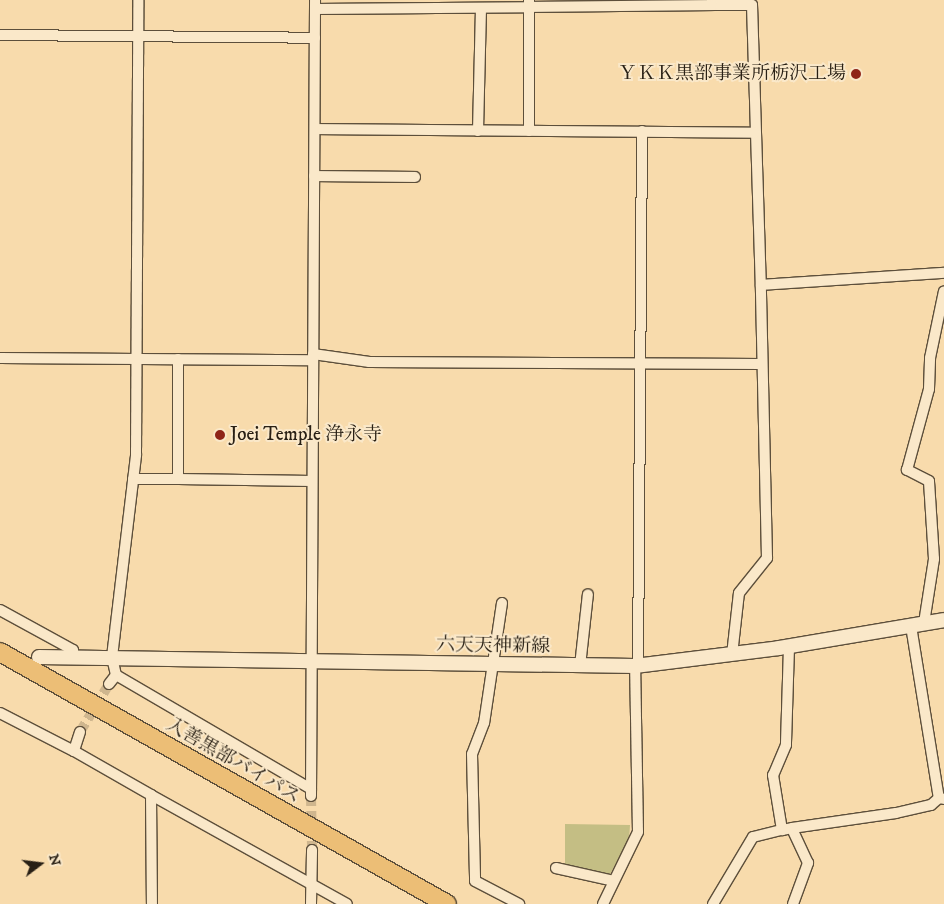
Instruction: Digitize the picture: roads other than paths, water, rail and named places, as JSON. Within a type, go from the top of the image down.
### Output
[{"type":"highway","name":"入善黒部バイパス","points":[[0,652],[447,904]]},
{"type":"main road","name":"六天天神新線","points":[[39,657],[112,657],[311,663],[637,666],[788,647],[944,620]]},
{"type":"street","points":[[138,0],[137,358],[133,479],[112,657],[116,675],[311,792],[315,4],[439,4],[481,8],[529,4],[712,3],[752,5],[767,558],[739,593],[732,655]]},
{"type":"street","points":[[529,4],[529,131]]},
{"type":"street","points":[[478,131],[481,8]]},
{"type":"street","points":[[0,36],[315,38]]},
{"type":"street","points":[[315,129],[754,133]]},
{"type":"street","points":[[603,904],[638,832],[637,666],[642,131]]},
{"type":"street","points":[[314,176],[415,177]]},
{"type":"street","points":[[761,284],[944,273]]},
{"type":"street","points":[[712,904],[753,837],[787,829],[932,806],[941,799],[918,624],[934,559],[929,481],[907,470],[929,388],[930,358],[944,291]]},
{"type":"street","points":[[0,358],[178,359],[313,357],[369,362],[761,364]]},
{"type":"street","points":[[178,359],[178,479]]},
{"type":"street","points":[[133,479],[312,481]]},
{"type":"street","points":[[580,666],[588,594]]},
{"type":"street","points":[[502,603],[484,723],[472,754],[475,882],[519,904]]},
{"type":"street","points":[[0,610],[73,650],[74,658]]},
{"type":"street","points":[[788,647],[786,744],[773,775],[787,829],[808,863],[793,904]]},
{"type":"street","points":[[109,684],[116,675]]},
{"type":"street","points":[[0,713],[74,751],[311,882],[347,904]]},
{"type":"street","points":[[74,751],[80,732]]},
{"type":"street","points":[[151,795],[152,904]]},
{"type":"street","points":[[311,904],[312,850]]},
{"type":"street","points":[[556,868],[614,881]]},
{"type":"tunnel","points":[[80,732],[109,684]]},
{"type":"tunnel","points":[[311,796],[312,850]]},
{"type":"place","name":"ＹＫＫ黒部事業所栃沢工場","points":[[856,74]]},
{"type":"place","name":"Joei Temple 浄永寺","points":[[220,435]]}]
